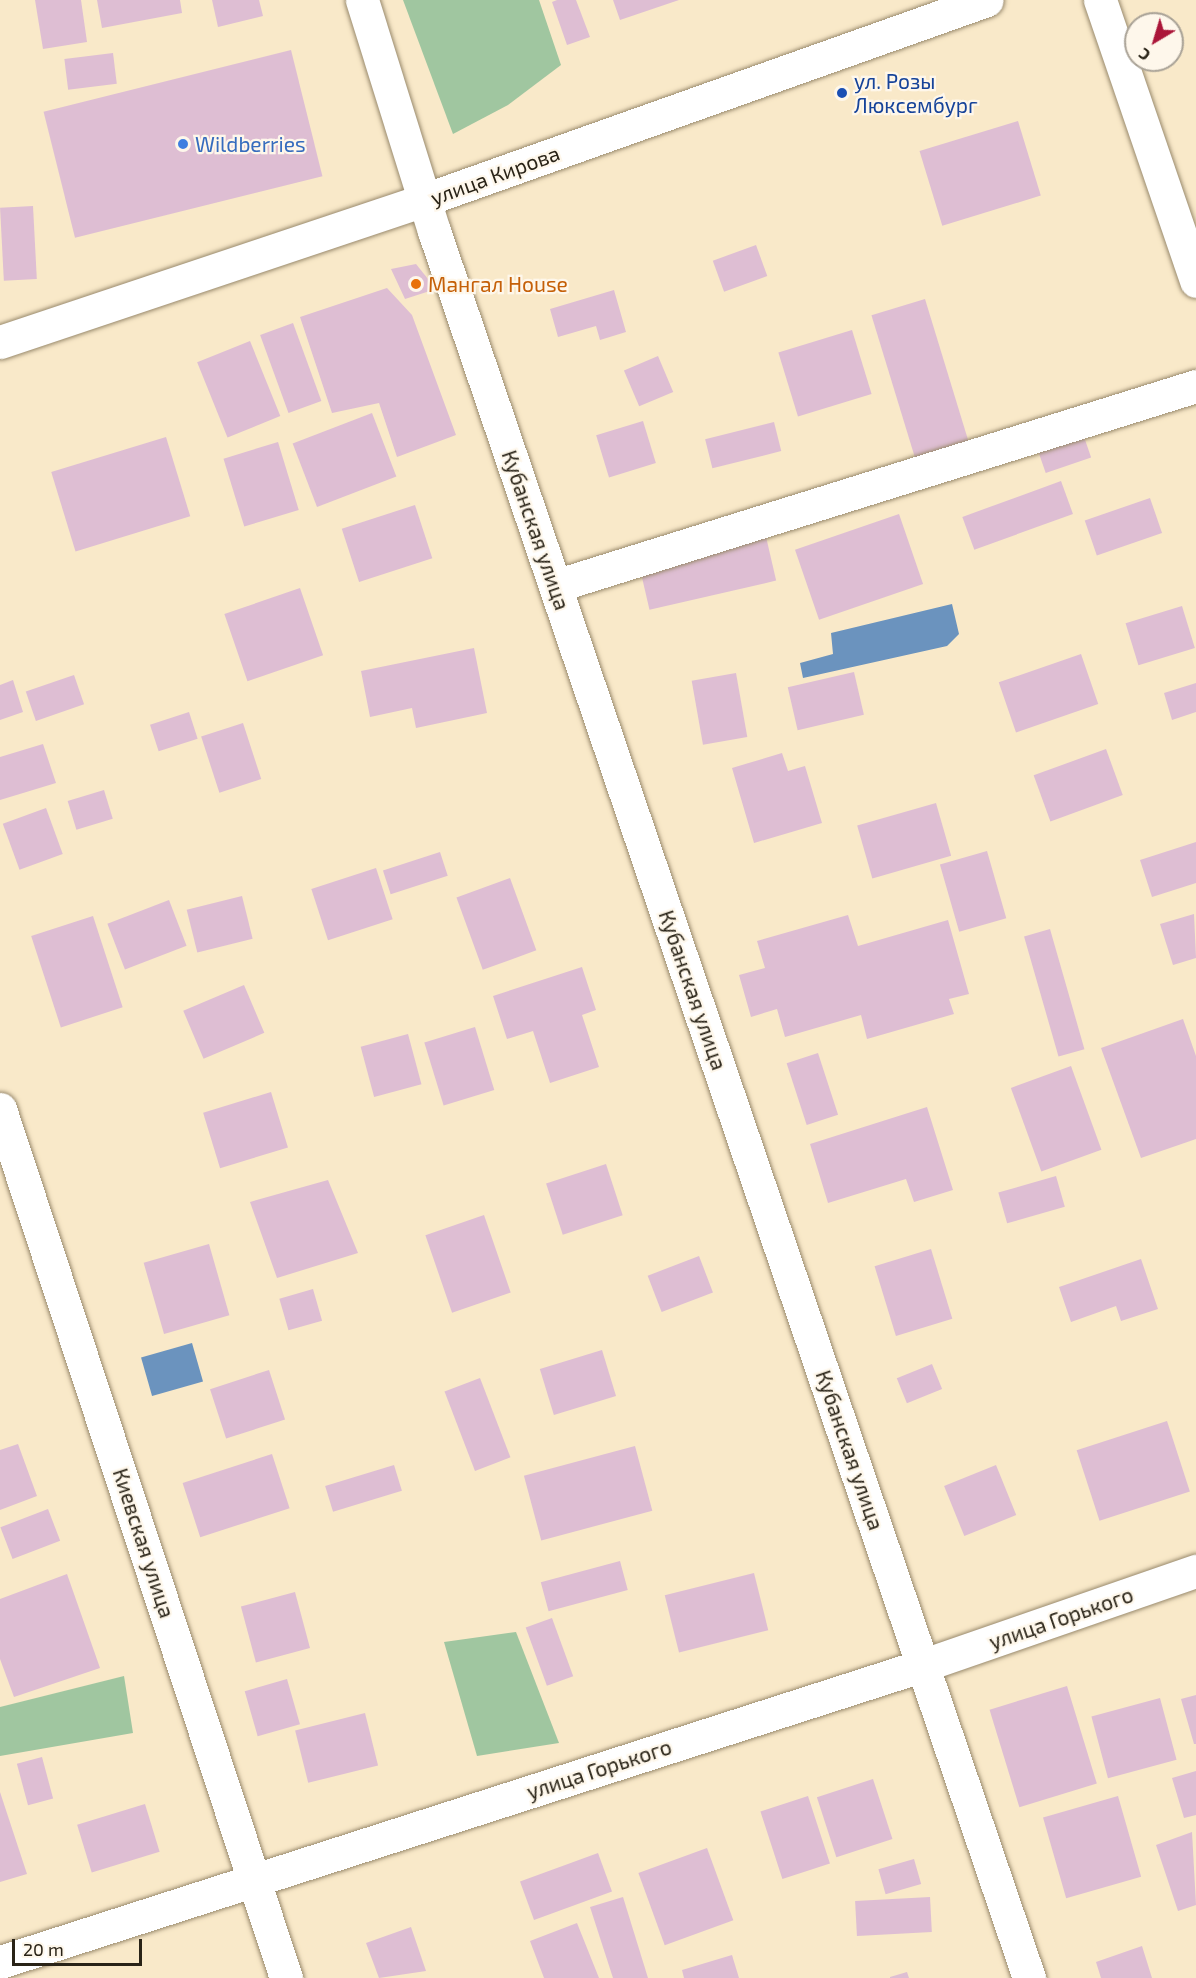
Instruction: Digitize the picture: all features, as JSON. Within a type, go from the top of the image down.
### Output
[{"type":"street","name":"Кубанская улица","points":[[362,0],[424,200],[1029,1978]]},
{"type":"street","name":"улица Кирова","points":[[0,342],[424,200],[987,0]]},
{"type":"street","points":[[1100,0],[1196,281]]},
{"type":"street","points":[[555,586],[1196,386]]},
{"type":"street","name":"Киевская улица","points":[[0,1109],[256,1879],[286,1978]]},
{"type":"street","name":"улица Горького","points":[[0,1962],[924,1665],[1196,1571]]},
{"type":"green space","points":[[403,0],[539,0],[561,65],[508,105],[453,134]]},
{"type":"green space","points":[[516,1632],[559,1743],[477,1756],[444,1642]]},
{"type":"green space","points":[[124,1676],[133,1733],[0,1756],[0,1707]]},
{"type":"water","points":[[952,604],[959,634],[947,646],[803,678],[800,663],[833,654],[831,633]]},
{"type":"water","points":[[192,1343],[203,1381],[152,1396],[141,1358]]},
{"type":"building","points":[[35,0],[81,0],[87,42],[43,49]]},
{"type":"building","points":[[97,0],[180,0],[182,13],[102,28]]},
{"type":"building","points":[[212,0],[259,0],[263,16],[218,27]]},
{"type":"building","points":[[576,0],[590,37],[567,45],[552,2]]},
{"type":"building","points":[[613,0],[679,0],[620,20]]},
{"type":"building","name":"Wildberries","points":[[291,50],[322,176],[75,238],[44,112]]},
{"type":"building","points":[[113,53],[117,84],[68,90],[64,59]]},
{"type":"building","points":[[1018,121],[1041,196],[942,226],[920,151]]},
{"type":"building","points":[[33,206],[37,279],[4,281],[0,208]]},
{"type":"building","points":[[756,245],[767,276],[724,292],[713,261]]},
{"type":"building","name":"Мангал House","points":[[416,264],[436,289],[405,299],[391,269]]},
{"type":"building","points":[[387,288],[412,315],[456,435],[397,457],[379,403],[332,413],[300,317]]},
{"type":"building","points":[[614,290],[626,332],[600,340],[596,326],[558,337],[550,309]]},
{"type":"building","points":[[925,299],[969,442],[915,459],[871,315]]},
{"type":"building","points":[[293,323],[321,401],[288,413],[260,335]]},
{"type":"building","points":[[852,330],[872,394],[798,417],[778,353]]},
{"type":"building","points":[[250,341],[280,416],[227,437],[197,362]]},
{"type":"building","points":[[658,356],[673,392],[639,406],[624,370]]},
{"type":"building","points":[[372,413],[396,476],[317,507],[293,443]]},
{"type":"building","points":[[643,421],[656,463],[609,477],[596,435]]},
{"type":"building","points":[[774,422],[781,451],[712,468],[705,439]]},
{"type":"building","points":[[1082,431],[1091,457],[1046,473],[1037,447]]},
{"type":"building","points":[[166,437],[190,516],[76,551],[51,472]]},
{"type":"building","points":[[278,442],[299,510],[244,527],[223,459]]},
{"type":"building","points":[[1061,481],[1073,514],[974,550],[962,517]]},
{"type":"building","points":[[1150,498],[1162,533],[1097,555],[1085,520]]},
{"type":"building","points":[[415,505],[432,558],[359,582],[342,529]]},
{"type":"building","points":[[899,514],[923,584],[819,620],[795,550]]},
{"type":"building","points":[[764,528],[776,581],[649,610],[637,557]]},
{"type":"building","points":[[300,588],[323,655],[247,681],[224,614]]},
{"type":"building","points":[[1182,606],[1195,648],[1138,665],[1126,623]]},
{"type":"building","points":[[474,648],[487,713],[416,728],[412,708],[370,717],[361,671]]},
{"type":"building","points":[[1081,654],[1098,704],[1016,732],[999,682]]},
{"type":"building","points":[[854,672],[864,715],[798,730],[788,687]]},
{"type":"building","points":[[736,673],[747,737],[703,745],[692,681]]},
{"type":"building","points":[[74,675],[84,704],[36,721],[26,692]]},
{"type":"building","points":[[13,680],[23,712],[0,720],[0,685]]},
{"type":"building","points":[[1196,683],[1196,712],[1172,720],[1164,693]]},
{"type":"building","points":[[189,712],[198,739],[159,751],[150,725]]},
{"type":"building","points":[[243,723],[261,779],[219,793],[201,737]]},
{"type":"building","points":[[43,744],[56,783],[0,800],[0,757]]},
{"type":"building","points":[[1106,749],[1123,795],[1050,821],[1034,775]]},
{"type":"building","points":[[782,753],[788,771],[805,766],[822,823],[754,843],[732,768]]},
{"type":"building","points":[[104,790],[113,819],[76,830],[68,801]]},
{"type":"building","points":[[936,803],[951,856],[872,878],[857,826]]},
{"type":"building","points":[[46,808],[63,854],[20,870],[3,824]]},
{"type":"building","points":[[1196,842],[1196,883],[1152,897],[1140,860]]},
{"type":"building","points":[[987,851],[1006,918],[959,932],[940,865]]},
{"type":"building","points":[[440,852],[448,876],[391,894],[383,871]]},
{"type":"building","points":[[376,868],[393,919],[328,940],[311,889]]},
{"type":"building","points":[[510,878],[536,950],[483,970],[456,897]]},
{"type":"building","points":[[242,896],[253,939],[197,952],[187,910]]},
{"type":"building","points":[[169,900],[187,946],[125,969],[107,924]]},
{"type":"building","points":[[1194,914],[1196,958],[1173,965],[1160,924]]},
{"type":"building","points":[[848,915],[858,946],[948,920],[969,994],[949,999],[954,1014],[867,1039],[861,1015],[785,1037],[777,1009],[751,1017],[739,975],[765,968],[757,941]]},
{"type":"building","points":[[93,916],[123,1007],[61,1027],[31,936]]},
{"type":"building","points":[[1050,929],[1084,1049],[1059,1057],[1024,936]]},
{"type":"building","points":[[582,967],[596,1010],[582,1015],[599,1067],[550,1083],[533,1031],[507,1039],[493,996]]},
{"type":"building","points":[[244,985],[264,1033],[204,1059],[183,1011]]},
{"type":"building","points":[[1183,1019],[1196,1056],[1196,1139],[1141,1158],[1101,1048]]},
{"type":"building","points":[[475,1027],[494,1090],[444,1106],[424,1042]]},
{"type":"building","points":[[408,1034],[421,1084],[374,1097],[361,1047]]},
{"type":"building","points":[[818,1053],[838,1115],[807,1125],[787,1063]]},
{"type":"building","points":[[1071,1066],[1101,1150],[1041,1172],[1011,1088]]},
{"type":"building","points":[[271,1092],[288,1147],[220,1168],[203,1113]]},
{"type":"building","points":[[927,1107],[953,1190],[914,1202],[906,1179],[828,1203],[810,1144]]},
{"type":"building","points":[[606,1164],[623,1215],[563,1235],[546,1183]]},
{"type":"building","points":[[1056,1176],[1065,1207],[1007,1223],[998,1193]]},
{"type":"building","points":[[328,1180],[358,1253],[277,1278],[250,1202]]},
{"type":"building","points":[[484,1215],[511,1293],[452,1313],[425,1235]]},
{"type":"building","points":[[209,1244],[229,1315],[164,1334],[144,1263]]},
{"type":"building","points":[[931,1249],[952,1319],[896,1336],[875,1266]]},
{"type":"building","points":[[699,1256],[713,1292],[662,1312],[648,1276]]},
{"type":"building","points":[[1141,1259],[1158,1309],[1121,1321],[1116,1306],[1071,1322],[1059,1287]]},
{"type":"building","points":[[313,1289],[322,1321],[288,1330],[279,1299]]},
{"type":"building","points":[[602,1350],[616,1396],[554,1415],[540,1369]]},
{"type":"building","points":[[932,1364],[942,1389],[907,1403],[897,1378]]},
{"type":"building","points":[[269,1370],[285,1419],[226,1439],[210,1389]]},
{"type":"building","points":[[480,1378],[510,1457],[475,1471],[445,1392]]},
{"type":"building","points":[[1167,1421],[1190,1491],[1100,1521],[1077,1450]]},
{"type":"building","points":[[18,1444],[37,1496],[0,1510],[0,1450]]},
{"type":"building","points":[[635,1446],[652,1511],[541,1540],[524,1476]]},
{"type":"building","points":[[272,1454],[290,1508],[200,1537],[183,1483]]},
{"type":"building","points":[[394,1465],[402,1491],[333,1512],[325,1486]]},
{"type":"building","points":[[996,1465],[1016,1515],[964,1536],[944,1486]]},
{"type":"building","points":[[48,1509],[60,1541],[13,1559],[0,1527]]},
{"type":"building","points":[[620,1561],[628,1590],[549,1611],[541,1582]]},
{"type":"building","points":[[754,1573],[768,1630],[679,1653],[665,1595]]},
{"type":"building","points":[[67,1574],[100,1668],[14,1697],[0,1659],[0,1599]]},
{"type":"building","points":[[295,1592],[310,1648],[256,1663],[241,1606]]},
{"type":"building","points":[[552,1618],[573,1676],[547,1686],[526,1628]]},
{"type":"building","points":[[287,1679],[300,1724],[258,1736],[245,1691]]},
{"type":"building","points":[[1067,1686],[1097,1784],[1019,1807],[990,1710]]},
{"type":"building","points":[[1196,1695],[1196,1744],[1194,1744],[1181,1699]]},
{"type":"building","points":[[1160,1698],[1177,1760],[1108,1778],[1091,1716]]},
{"type":"building","points":[[365,1713],[378,1765],[308,1783],[295,1730]]},
{"type":"building","points":[[42,1757],[53,1799],[28,1805],[17,1764]]},
{"type":"building","points":[[1196,1771],[1196,1815],[1184,1818],[1172,1778]]},
{"type":"building","points":[[873,1779],[892,1839],[836,1857],[817,1797]]},
{"type":"building","points":[[0,1792],[27,1874],[0,1882]]},
{"type":"building","points":[[808,1796],[830,1864],[782,1879],[760,1811]]},
{"type":"building","points":[[1118,1796],[1141,1877],[1066,1898],[1043,1817]]},
{"type":"building","points":[[145,1804],[160,1852],[92,1873],[77,1825]]},
{"type":"building","points":[[1192,1832],[1196,1905],[1178,1911],[1156,1845]]},
{"type":"building","points":[[707,1848],[733,1920],[665,1945],[638,1873]]},
{"type":"building","points":[[598,1853],[612,1892],[534,1920],[520,1881]]},
{"type":"building","points":[[914,1859],[921,1884],[886,1894],[878,1869]]},
{"type":"building","points":[[623,1897],[648,1978],[613,1978],[590,1907]]},
{"type":"building","points":[[930,1897],[932,1932],[857,1936],[855,1901]]},
{"type":"building","points":[[577,1923],[599,1978],[544,1978],[530,1941]]},
{"type":"building","points":[[411,1927],[426,1971],[379,1978],[366,1943]]},
{"type":"building","points":[[1142,1946],[1152,1978],[1101,1978],[1096,1962]]},
{"type":"building","points":[[732,1955],[739,1978],[684,1978],[682,1970]]},
{"type":"building","points":[[907,1972],[909,1978],[890,1978],[890,1977]]},
{"type":"place","name":"ул. Розы Люксембург","points":[[842,93]]},
{"type":"place","name":"Wildberries","points":[[183,144]]},
{"type":"place","name":"Мангал House","points":[[416,284]]}]
